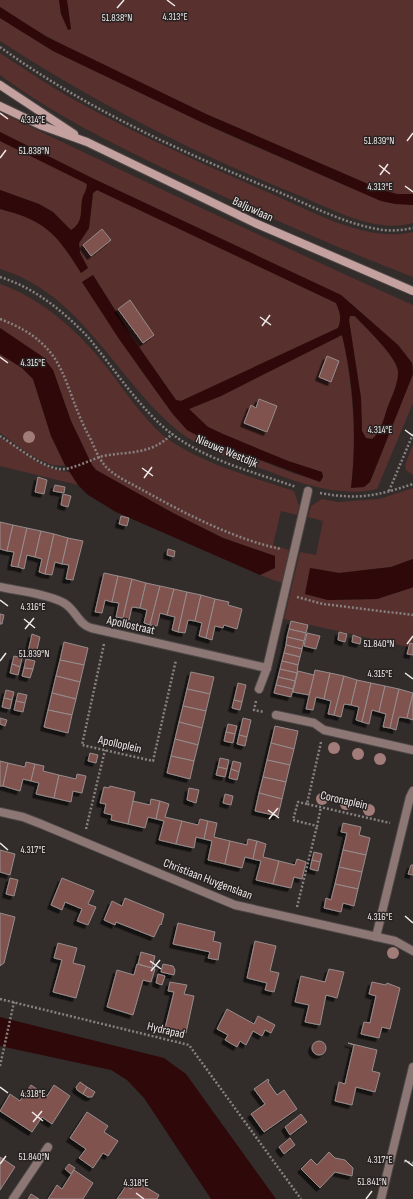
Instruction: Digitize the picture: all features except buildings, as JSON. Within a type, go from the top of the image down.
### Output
[{"type":"main road","name":"Baljuwlaan","points":[[0,85],[87,142]]},
{"type":"main road","name":"Baljuwlaan","points":[[0,106],[40,125],[87,142],[255,223],[413,291]]},
{"type":"street","points":[[258,689],[267,668],[308,491]]},
{"type":"street","name":"Apollostraat","points":[[0,587],[55,599],[70,607],[86,627],[267,668]]},
{"type":"street","points":[[276,715],[314,723],[324,730],[413,750]]},
{"type":"street","points":[[376,937],[412,792]]},
{"type":"street","name":"Christiaan Huygenslaan","points":[[0,812],[23,817],[235,905],[395,941],[413,951]]},
{"type":"street","points":[[381,1199],[412,1071]]},
{"type":"street","points":[[13,1199],[48,1147]]},
{"type":"path","points":[[0,48],[45,77],[108,113],[258,184],[325,212],[371,228],[395,231],[413,228]]},
{"type":"path","name":"Nieuwe Westdijk","points":[[0,277],[29,289],[46,300],[72,321],[88,337],[156,420],[172,434],[198,451],[308,491],[341,497],[366,497],[389,492],[413,484]]},
{"type":"path","points":[[0,320],[23,329],[35,338],[60,364],[80,420],[106,467],[183,511],[251,540],[294,552]]},
{"type":"path","points":[[1,436],[47,465],[58,469],[64,469],[100,457],[142,451],[164,442],[172,434]]},
{"type":"path","points":[[389,492],[413,434]]},
{"type":"path","points":[[284,594],[323,604],[413,615]]},
{"type":"path","name":"Apolloplein","points":[[107,632],[82,745],[153,761],[178,648]]},
{"type":"path","points":[[258,689],[254,710],[276,715]]},
{"type":"path","name":"Coronaplein","points":[[324,730],[307,804],[403,826]]},
{"type":"path","points":[[83,842],[105,750]]},
{"type":"path","points":[[307,804],[298,802],[293,820],[317,826]]},
{"type":"path","points":[[294,919],[321,807]]},
{"type":"path","name":"Hydrapad","points":[[0,999],[189,1045],[301,1199]]},
{"type":"path","points":[[0,1066],[14,1002]]},
{"type":"shaded area","points":[[0,0],[59,0],[61,14],[71,29],[67,0],[413,0],[413,194],[397,194],[382,190],[206,114],[35,30],[0,7]]},
{"type":"shaded area","points":[[59,0],[67,0],[71,29],[68,30],[61,14]]},
{"type":"shaded area","points":[[0,7],[47,37],[206,114],[382,190],[397,194],[413,194],[413,205],[395,204],[381,201],[201,122],[53,51],[0,18]]},
{"type":"shaded area","points":[[0,18],[53,51],[222,132],[381,201],[413,205],[413,223],[398,226],[369,223],[339,213],[182,144],[71,85],[0,41]]},
{"type":"shaded area","points":[[0,53],[59,91],[127,128],[323,217],[359,230],[396,234],[413,232],[413,277],[326,242],[239,204],[112,143],[66,118],[0,75]]},
{"type":"shaded area","points":[[0,112],[206,210],[413,305],[413,368],[412,363],[398,345],[341,295],[94,179],[0,132]]},
{"type":"shaded area","points":[[0,132],[94,179],[341,295],[398,345],[412,363],[413,374],[370,482],[364,487],[351,488],[354,450],[352,392],[342,335],[221,396],[189,409],[208,427],[288,461],[322,472],[323,477],[320,482],[204,439],[187,430],[172,413],[119,339],[82,282],[93,275],[132,337],[176,400],[181,401],[338,328],[340,316],[336,303],[97,190],[93,193],[89,228],[79,243],[80,253],[88,268],[81,273],[57,238],[48,230],[29,218],[0,209],[0,190],[39,204],[53,212],[71,230],[80,219],[83,196],[87,184],[0,141]],"holes":[[[350,316],[355,316],[387,350],[398,371],[396,385],[383,422],[377,434],[372,439],[366,438],[362,431],[361,398],[349,320]]]},
{"type":"shaded area","points":[[0,141],[85,182],[87,186],[83,199],[81,216],[75,227],[71,230],[68,229],[53,212],[39,204],[0,190]]},
{"type":"shaded area","points":[[97,190],[336,303],[340,319],[338,328],[181,401],[176,400],[132,337],[93,275],[82,282],[143,373],[172,413],[187,430],[204,439],[295,474],[320,481],[323,477],[322,472],[288,461],[208,427],[189,409],[221,396],[342,335],[349,373],[353,411],[354,450],[351,488],[374,472],[413,374],[413,403],[377,489],[352,492],[313,486],[238,461],[212,451],[188,438],[177,430],[155,409],[76,317],[53,297],[28,281],[0,269],[0,209],[32,218],[41,224],[60,241],[68,252],[88,268],[80,253],[79,243],[89,228],[93,193]]},
{"type":"shaded area","points":[[0,284],[27,296],[52,312],[74,331],[103,362],[148,420],[169,440],[203,459],[294,491],[299,506],[297,515],[281,511],[273,545],[289,550],[282,583],[260,575],[275,568],[275,556],[223,538],[173,513],[96,470],[92,465],[71,421],[53,370],[42,357],[0,328]]},
{"type":"shaded area","points":[[350,316],[354,316],[387,350],[398,371],[396,385],[383,421],[379,430],[372,439],[366,438],[362,431],[361,398],[349,320]]},
{"type":"shaded area","points":[[0,328],[43,357],[53,370],[71,421],[92,465],[96,470],[173,513],[223,538],[275,556],[275,568],[260,575],[116,512],[88,495],[78,485],[65,465],[51,436],[33,379],[22,368],[0,354]]},
{"type":"shaded area","points":[[0,354],[22,368],[33,379],[51,436],[65,465],[57,466],[40,460],[0,433]]},
{"type":"shaded area","points":[[0,438],[18,447],[50,468],[70,472],[78,485],[0,466]]},
{"type":"shaded area","points":[[413,444],[413,475],[406,470],[405,465]]},
{"type":"shaded area","points":[[413,488],[413,559],[391,567],[339,573],[311,568],[305,594],[328,600],[377,599],[413,587],[413,648],[284,619],[300,552],[316,555],[323,521],[308,517],[311,506],[322,499],[338,502],[379,499]]},
{"type":"shaded area","points":[[413,559],[413,587],[411,588],[377,599],[328,600],[305,594],[310,568],[339,573],[391,567]]},
{"type":"shaded area","points":[[0,1017],[164,1058],[186,1074],[276,1199],[211,1199],[144,1098],[127,1080],[111,1070],[0,1046]]}]
